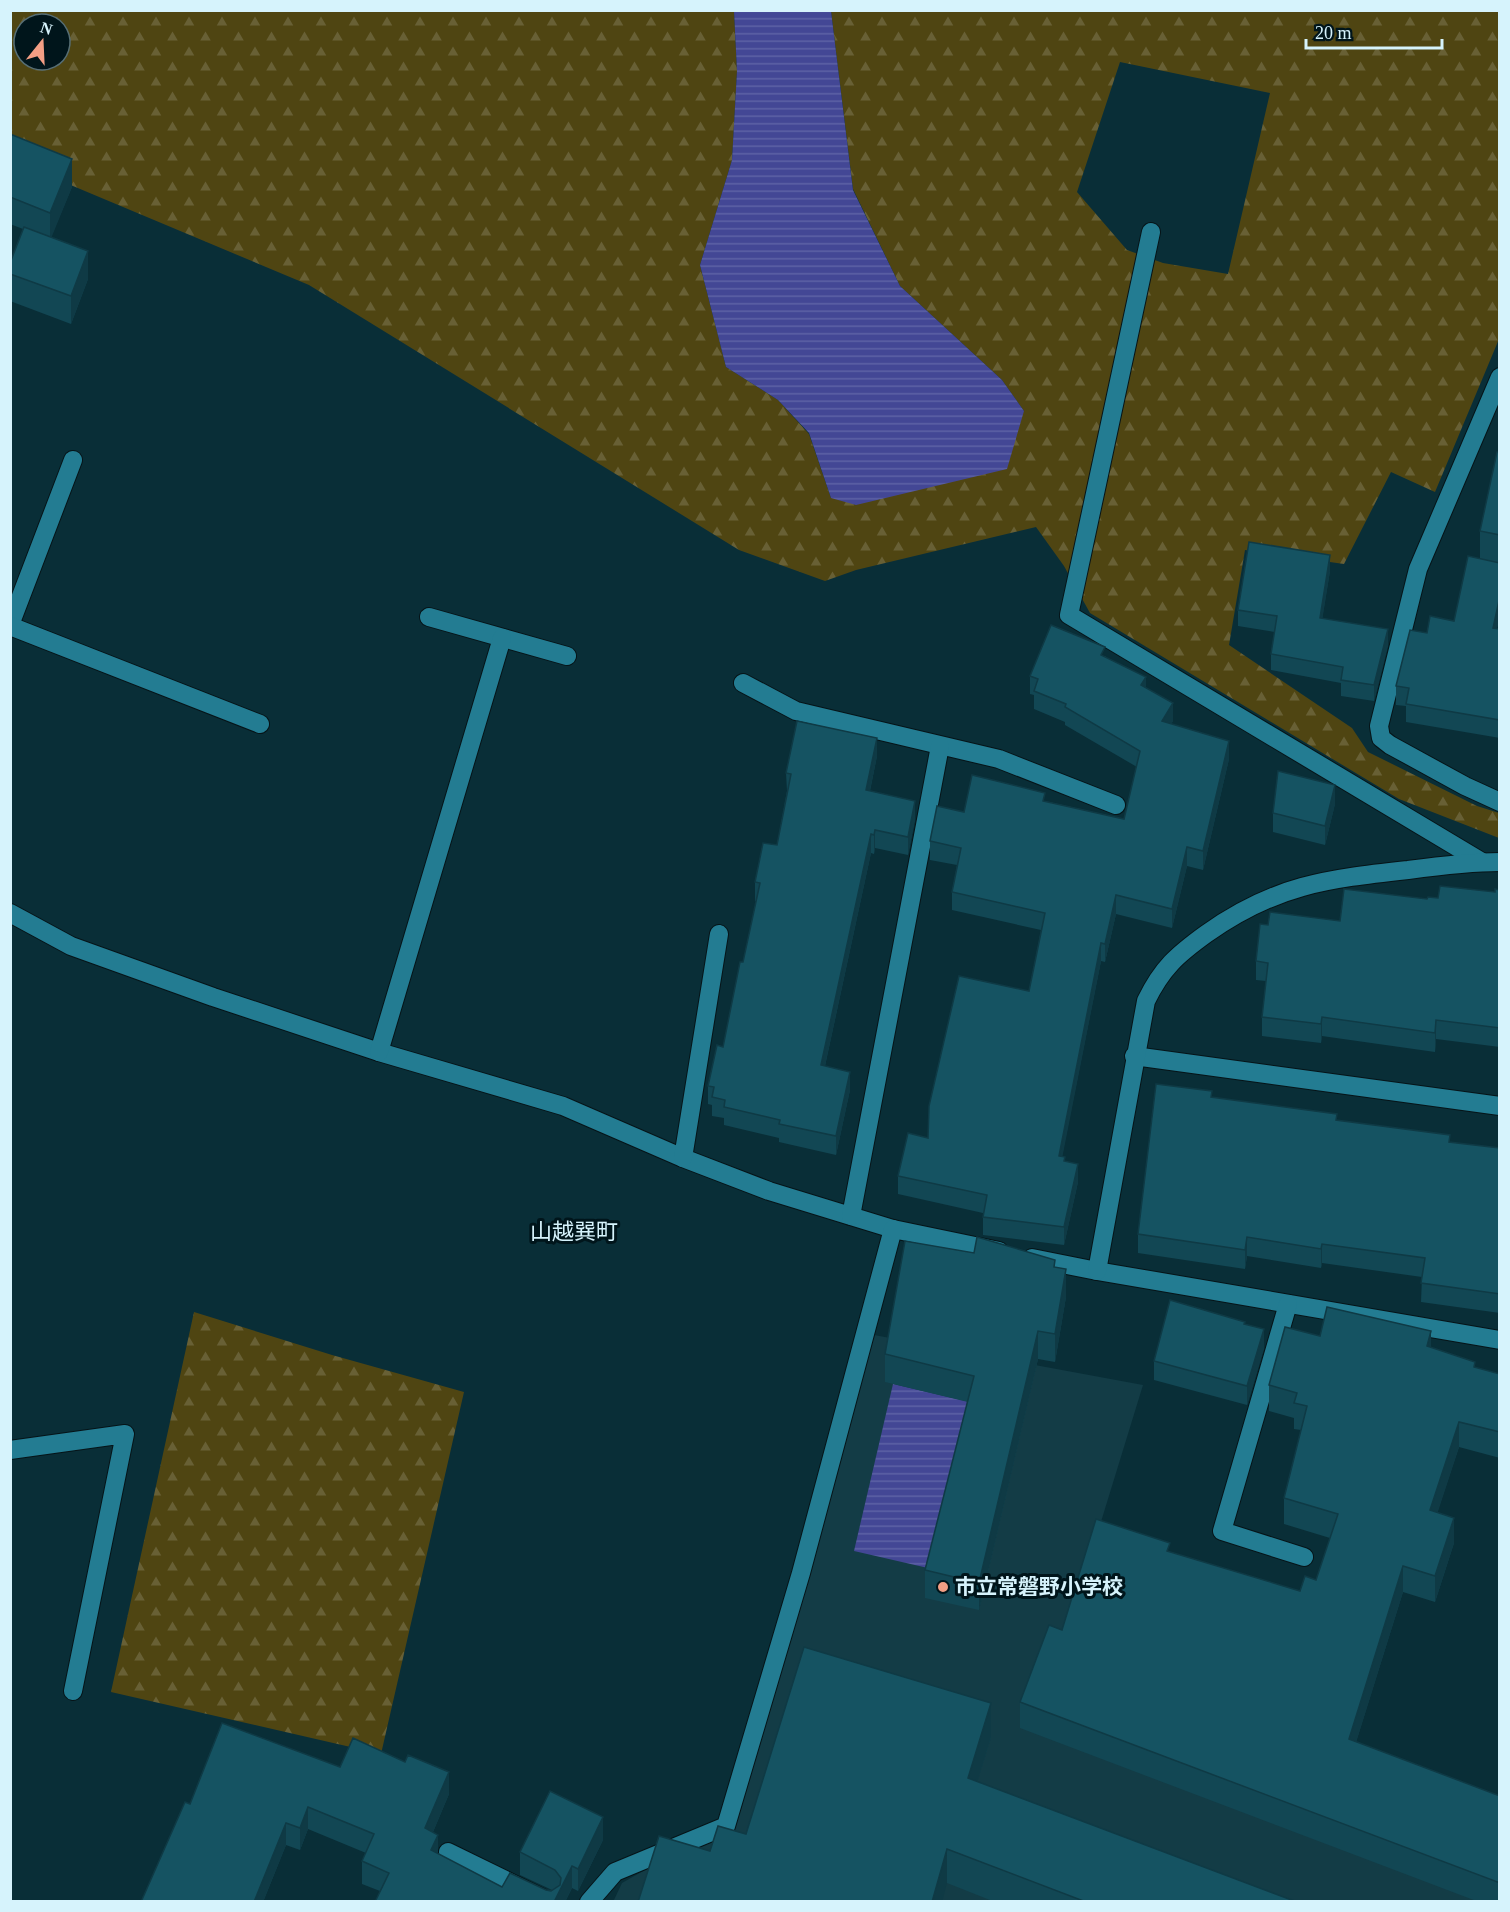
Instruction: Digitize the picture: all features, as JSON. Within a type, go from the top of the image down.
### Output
[{"type":"street","points":[[1151,232],[1069,615],[1491,862]]},
{"type":"street","points":[[1500,377],[1418,569],[1379,726],[1381,738],[1390,746],[1500,802]]},
{"type":"street","points":[[72,460],[10,625],[260,724]]},
{"type":"street","points":[[429,617],[567,656]]},
{"type":"street","points":[[379,1052],[502,638]]},
{"type":"street","points":[[743,682],[796,711],[999,759],[1116,805]]},
{"type":"street","points":[[851,1216],[939,746]]},
{"type":"street","points":[[1097,1271],[1134,1056],[1146,1001],[1158,976],[1176,956],[1235,913],[1279,892],[1336,878],[1491,862]]},
{"type":"street","points":[[10,913],[71,946],[213,998],[379,1052],[564,1106],[683,1158],[769,1191],[893,1229],[1097,1271],[1500,1340]]},
{"type":"street","points":[[683,1158],[719,933]]},
{"type":"street","points":[[1134,1056],[1500,1106]]},
{"type":"street","points":[[589,1902],[615,1872],[726,1826],[801,1573],[893,1229]]},
{"type":"street","points":[[1288,1304],[1222,1531],[1304,1557]]},
{"type":"street","points":[[10,1450],[125,1434],[72,1691]]},
{"type":"street","points":[[448,1852],[550,1902]]},
{"type":"shaded area","points":[[734,11],[831,11],[853,190],[900,286],[1002,380],[1024,411],[1007,469],[856,505],[831,498],[809,433],[778,400],[726,367],[700,265],[732,160],[737,71]]},
{"type":"shaded area","name":"市立常磐野小学校","points":[[874,1335],[1143,1385],[1065,1639],[1499,1796],[1499,1901],[613,1902],[622,1883],[661,1861],[735,1828]]},
{"type":"shaded area","points":[[893,1384],[974,1403],[941,1571],[854,1551]]},
{"type":"green space","points":[[10,11],[734,11],[737,71],[732,160],[700,265],[726,367],[778,400],[809,434],[831,498],[1024,411],[1002,380],[900,286],[853,189],[831,11],[1499,11],[1499,339],[1435,492],[1391,472],[1344,564],[1245,550],[1229,645],[1352,728],[1368,752],[1477,806],[1499,813],[1499,838],[1399,799],[1090,613],[1064,566],[1036,527],[856,570],[825,581],[739,550],[309,285],[11,160]],"holes":[[[1120,62],[1270,93],[1228,274],[1163,263],[1127,250],[1077,192]]]},
{"type":"green space","points":[[194,1312],[332,1355],[464,1392],[381,1754],[111,1692]]},
{"type":"building","points":[[10,134],[72,159],[50,213],[10,197]]},
{"type":"building","points":[[24,227],[88,251],[71,296],[10,274],[10,263]]},
{"type":"building","points":[[1497,452],[1500,452],[1500,535],[1480,531]]},
{"type":"building","points":[[1249,542],[1330,555],[1320,618],[1388,629],[1374,685],[1341,680],[1343,667],[1271,654],[1277,616],[1238,610]]},
{"type":"building","points":[[1468,556],[1500,563],[1500,596],[1493,628],[1500,629],[1500,720],[1406,704],[1409,688],[1396,686],[1410,630],[1427,633],[1430,616],[1454,621]]},
{"type":"building","points":[[1051,625],[1105,647],[1101,655],[1146,677],[1141,685],[1173,703],[1162,721],[1229,741],[1203,851],[1187,847],[1172,909],[1116,895],[1105,944],[1101,943],[1059,1156],[1065,1157],[1064,1161],[1078,1164],[1064,1227],[983,1217],[987,1195],[898,1176],[908,1133],[928,1138],[929,1106],[959,976],[1029,991],[1045,913],[952,892],[961,848],[930,841],[937,806],[964,812],[972,775],[1045,793],[1043,801],[1124,819],[1140,751],[1065,707],[1066,704],[1034,691],[1038,679],[1030,676]]},
{"type":"building","points":[[797,721],[877,738],[866,790],[915,801],[908,837],[875,830],[874,835],[871,834],[821,1065],[850,1072],[836,1136],[779,1124],[780,1120],[724,1107],[725,1100],[712,1097],[714,1087],[708,1086],[717,1045],[723,1047],[740,962],[743,962],[760,883],[755,882],[763,843],[777,845],[791,774],[786,773]]},
{"type":"building","points":[[1278,771],[1335,785],[1325,826],[1273,813]]},
{"type":"building","points":[[1440,886],[1495,892],[1495,889],[1500,890],[1500,1028],[1436,1020],[1435,1033],[1322,1017],[1321,1024],[1262,1017],[1268,963],[1256,961],[1260,924],[1268,925],[1270,912],[1340,921],[1344,889],[1427,899],[1428,897],[1438,898]]},
{"type":"building","points":[[1156,1084],[1212,1091],[1211,1097],[1337,1114],[1336,1120],[1450,1135],[1449,1142],[1500,1148],[1500,1294],[1421,1283],[1425,1258],[1322,1244],[1321,1249],[1247,1237],[1245,1250],[1138,1234]]},
{"type":"building","points":[[977,1237],[1055,1260],[1054,1267],[1066,1269],[1055,1334],[1038,1331],[979,1583],[925,1570],[974,1376],[885,1354],[905,1241],[974,1253]]},
{"type":"building","points":[[1170,1300],[1264,1329],[1247,1386],[1154,1361]]},
{"type":"building","points":[[1327,1307],[1431,1331],[1427,1346],[1475,1362],[1474,1367],[1500,1374],[1500,1432],[1459,1422],[1430,1510],[1454,1518],[1435,1576],[1403,1566],[1349,1739],[1500,1796],[1500,1883],[1020,1702],[1049,1625],[1062,1630],[1096,1519],[1170,1543],[1167,1551],[1300,1591],[1305,1576],[1316,1580],[1338,1514],[1284,1498],[1307,1406],[1294,1403],[1297,1393],[1269,1385],[1285,1327],[1320,1336]]},
{"type":"building","points":[[804,1647],[991,1703],[968,1778],[1297,1902],[1086,1902],[947,1849],[932,1902],[638,1902],[659,1836],[710,1851],[718,1826],[746,1834]]},
{"type":"building","points":[[222,1723],[340,1767],[353,1738],[405,1762],[408,1755],[449,1772],[425,1828],[438,1835],[431,1850],[502,1887],[510,1873],[546,1890],[551,1891],[560,1885],[561,1878],[555,1870],[520,1852],[550,1791],[603,1817],[578,1869],[572,1866],[554,1902],[375,1902],[389,1873],[362,1861],[374,1834],[308,1807],[300,1828],[286,1823],[254,1902],[141,1902],[185,1802],[190,1804]]},
{"type":"place","name":"市立常磐野小学校","points":[[943,1587]]},
{"type":"district","name":"山越巽町","points":[[574,1231]]}]
